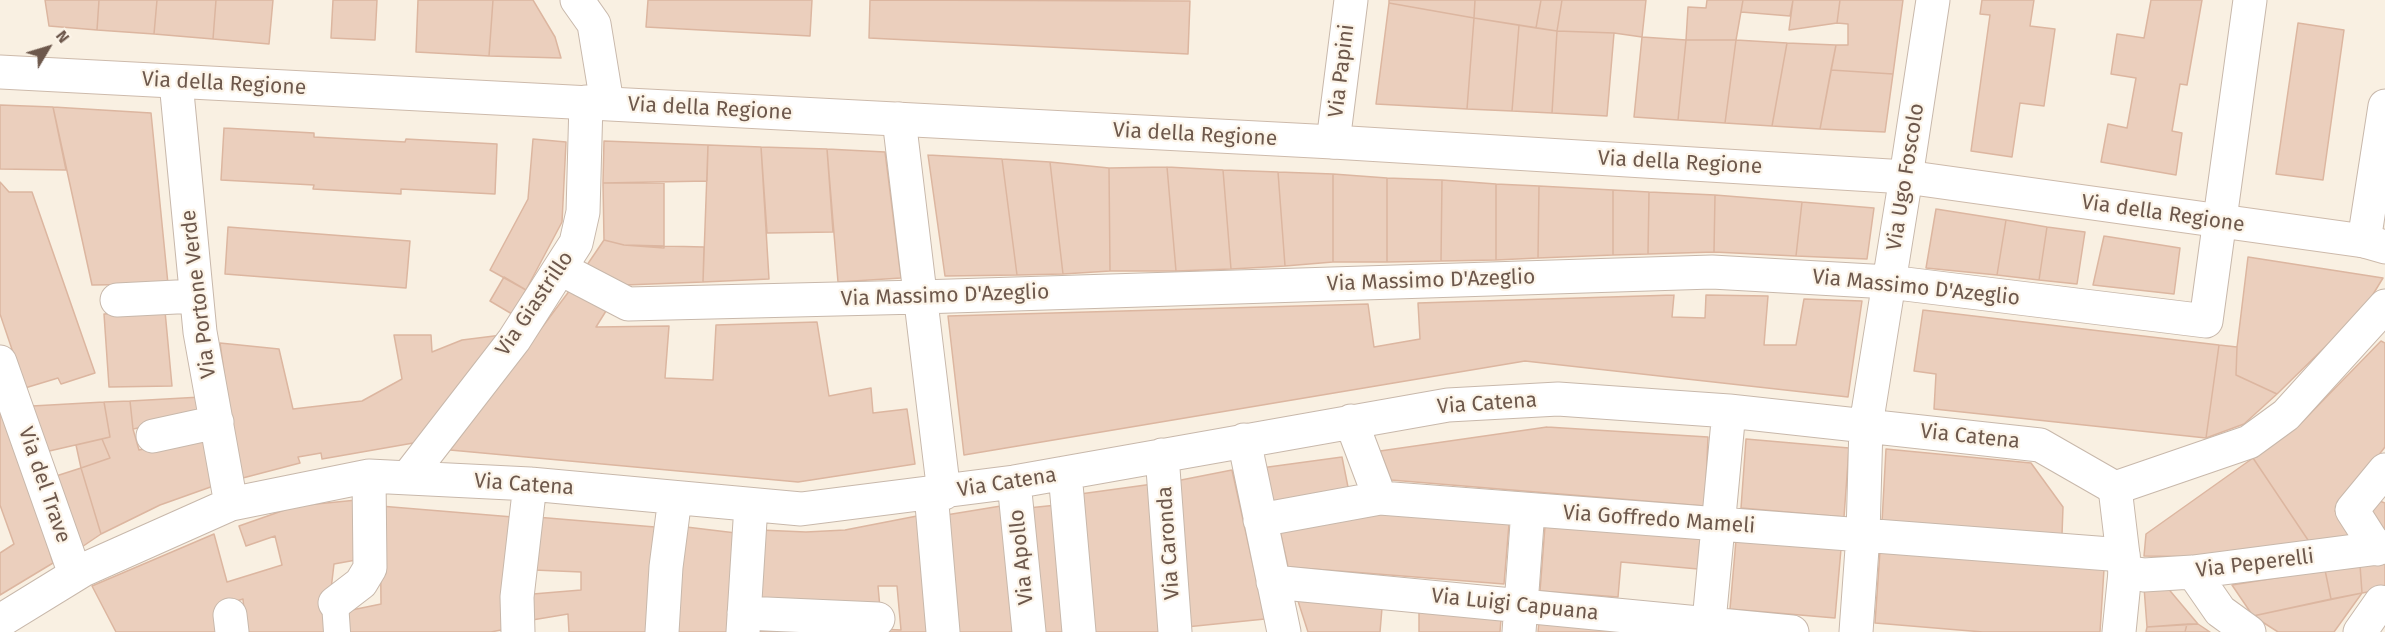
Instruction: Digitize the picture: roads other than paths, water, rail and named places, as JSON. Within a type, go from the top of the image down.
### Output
[{"type":"street","name":"Via Giastrillo","points":[[408,477],[514,340],[576,243],[583,212],[596,103],[594,24],[577,0]]},
{"type":"street","name":"Via Papini","points":[[1333,142],[1351,0]]},
{"type":"street","name":"Via Ugo Foscolo","points":[[1856,632],[1863,535],[1866,425],[1933,0]]},
{"type":"street","points":[[2221,222],[2250,0]]},
{"type":"street","name":"Via della Regione","points":[[0,72],[1333,142],[1906,177],[2375,244]]},
{"type":"street","name":"Via Portone Verde","points":[[176,82],[200,332],[231,504]]},
{"type":"street","points":[[2375,244],[2385,106]]},
{"type":"street","points":[[899,119],[920,297],[938,493],[943,632]]},
{"type":"street","name":"Via Massimo D'Azeglio","points":[[561,269],[628,304],[1712,272],[1889,282],[2206,321],[2221,222]]},
{"type":"street","points":[[117,300],[196,296]]},
{"type":"street","points":[[2119,632],[2124,563],[2115,488],[2249,442],[2286,415],[2380,320]]},
{"type":"street","name":"Via del Trave","points":[[0,362],[75,574]]},
{"type":"street","name":"Via Catena","points":[[0,621],[75,574],[231,504],[369,476],[530,484],[801,509],[1014,482],[1448,405],[1558,399],[1729,411],[2040,445],[2115,488]]},
{"type":"street","points":[[1708,628],[1729,411]]},
{"type":"street","points":[[153,436],[217,422]]},
{"type":"street","points":[[1351,422],[1380,498]]},
{"type":"street","points":[[1244,441],[1273,582],[1280,631]]},
{"type":"street","name":"Via Caronda","points":[[1162,455],[1175,632]]},
{"type":"street","points":[[2381,548],[2352,510],[2385,470]]},
{"type":"street","points":[[1065,473],[1080,632]]},
{"type":"street","points":[[336,618],[370,568],[369,476]]},
{"type":"street","name":"Via Apollo","points":[[1014,482],[1029,632]]},
{"type":"street","points":[[518,632],[516,597],[530,484]]},
{"type":"street","points":[[662,632],[666,567],[675,498]]},
{"type":"street","name":"Via Goffredo Mameli","points":[[1260,520],[1380,498],[2060,550]]},
{"type":"street","points":[[751,505],[744,622],[878,618]]},
{"type":"street","points":[[1520,619],[1528,510]]},
{"type":"street","name":"Via Peperelli","points":[[2060,550],[2124,563],[2144,575],[2193,572],[2381,548]]},
{"type":"street","points":[[2193,572],[2220,611],[2249,632]]},
{"type":"street","name":"Via Luigi Capuana","points":[[1273,582],[1520,619],[1792,632]]},
{"type":"street","points":[[2360,632],[2381,602]]}]
